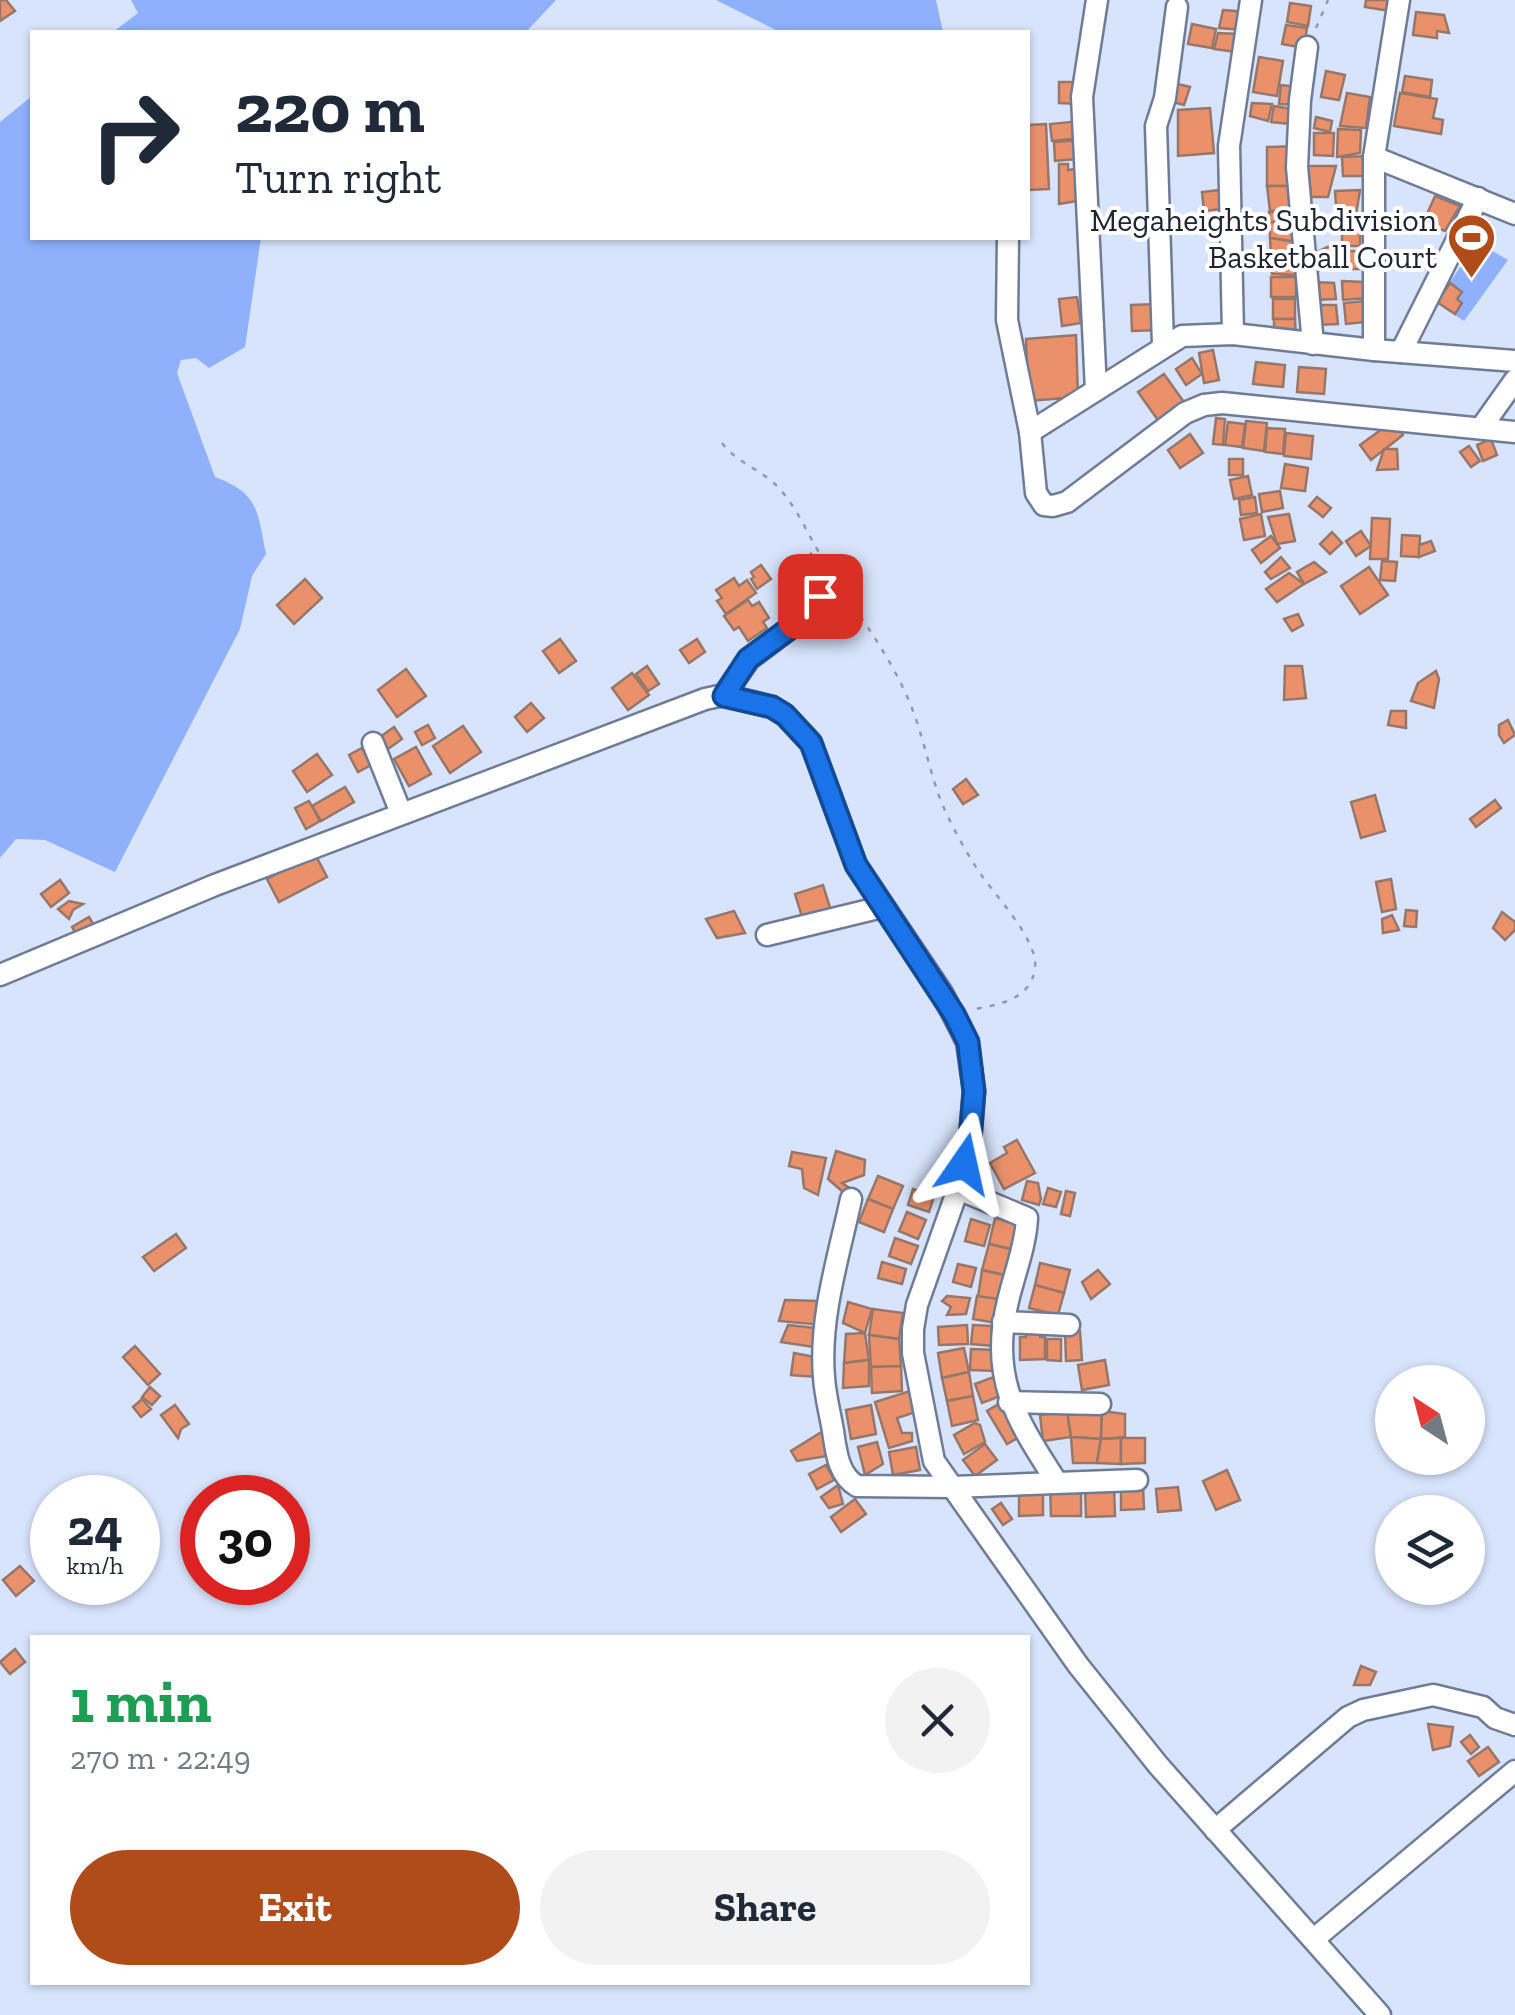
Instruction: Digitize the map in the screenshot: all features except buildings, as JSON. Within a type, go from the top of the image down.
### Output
[{"type":"street","points":[[1096,390],[1082,98],[1097,0]]},
{"type":"street","points":[[1232,334],[1229,146],[1252,0]]},
{"type":"street","points":[[1374,350],[1374,158],[1398,0]]},
{"type":"street","points":[[1163,344],[1156,126],[1165,98],[1177,7]]},
{"type":"street","points":[[1308,47],[1300,100],[1297,166],[1314,344]]},
{"type":"street","points":[[1374,158],[1515,214]]},
{"type":"street","points":[[1401,352],[1478,198]]},
{"type":"street","points":[[1008,240],[1007,320],[1030,432],[1038,500],[1053,506],[1067,502],[1185,413],[1204,405],[1222,403],[1515,432]]},
{"type":"street","points":[[1030,432],[1163,344],[1182,336],[1232,334],[1515,361]]},
{"type":"street","points":[[1481,428],[1515,380]]},
{"type":"street","points":[[724,696],[748,659],[805,617],[834,577]]},
{"type":"street","points":[[0,975],[215,885],[705,699],[724,696],[772,707],[785,715],[811,743],[849,850],[968,1042],[974,1091],[970,1140],[958,1189],[917,1305],[912,1342],[930,1453],[1078,1666],[1215,1830],[1380,2015]]},
{"type":"street","points":[[372,743],[401,813]]},
{"type":"street","points":[[767,935],[882,907]]},
{"type":"street","points":[[958,1189],[1026,1218],[1003,1322],[1003,1376],[1009,1402],[1056,1481]]},
{"type":"street","points":[[851,1199],[824,1342],[824,1376],[841,1469],[851,1482],[858,1486],[954,1487],[1137,1480]]},
{"type":"street","points":[[1003,1322],[1069,1326]]},
{"type":"street","points":[[1009,1402],[1100,1404]]},
{"type":"street","points":[[1215,1830],[1348,1716],[1362,1710],[1432,1695],[1482,1706],[1496,1718],[1515,1725]]},
{"type":"street","points":[[1314,1940],[1515,1771]]},
{"type":"path","points":[[1308,47],[1328,0]]},
{"type":"path","points":[[722,444],[733,458],[773,482],[789,499],[894,669],[911,704],[940,799],[973,863],[1012,913],[1036,961],[1031,982],[1018,996],[1007,1003],[954,1014]]},
{"type":"shaded area","points":[[131,0],[556,0],[528,30],[116,30],[138,13]]},
{"type":"shaded area","points":[[716,0],[936,0],[943,30],[776,30]]},
{"type":"shaded area","points":[[30,98],[30,240],[261,240],[245,347],[209,368],[196,358],[181,360],[177,373],[215,477],[249,497],[258,515],[266,554],[252,576],[240,629],[115,872],[45,840],[16,839],[0,858],[0,122]]},
{"type":"shaded area","name":"Megaheights Subdivision Basketball Court","points":[[1477,242],[1508,260],[1464,321],[1436,303]]},
{"type":"place","name":"Megaheights Subdivision Basketball Court","points":[[1472,280]]},
{"type":"route","points":[[820,596],[805,617],[748,659],[724,696],[772,707],[811,743],[856,865],[954,1014],[968,1042],[974,1091],[964,1164]]}]
